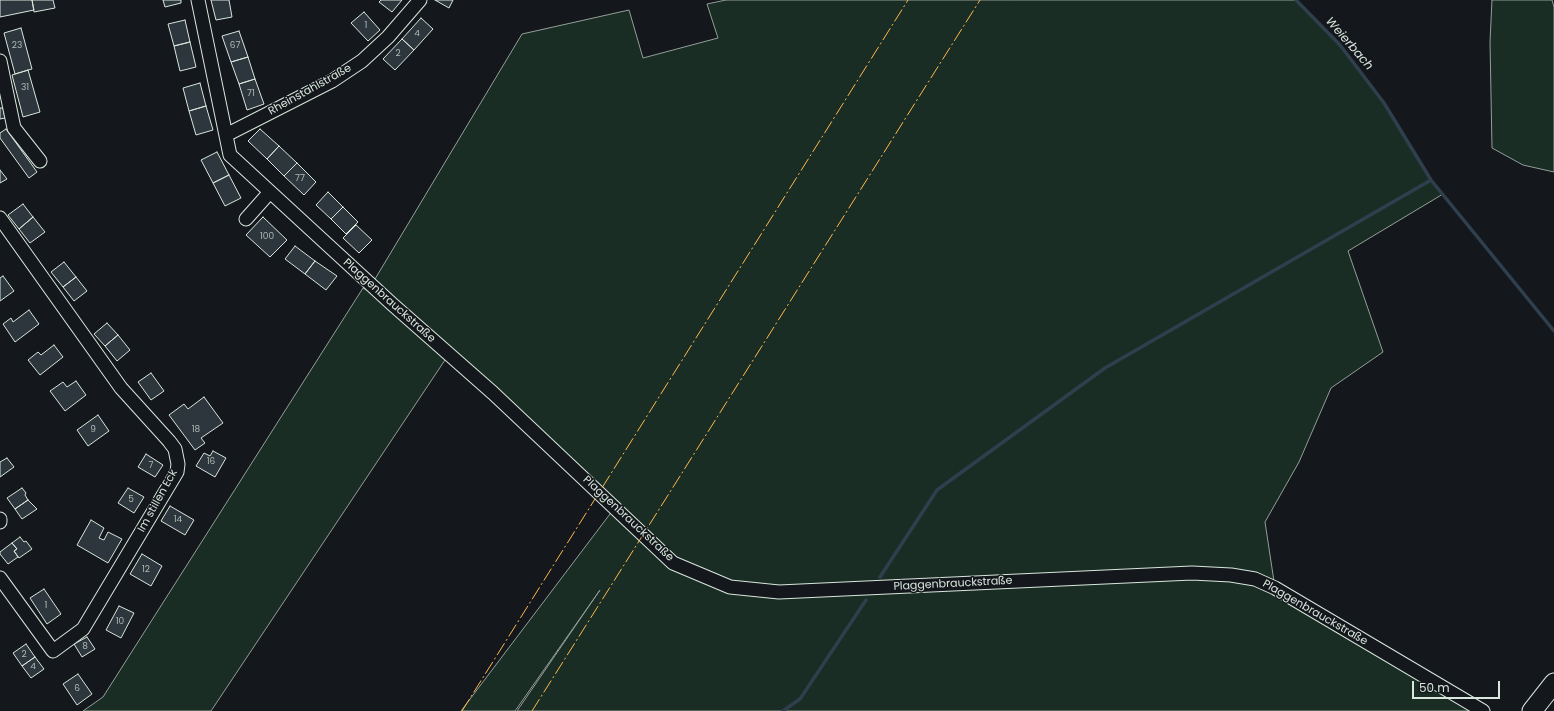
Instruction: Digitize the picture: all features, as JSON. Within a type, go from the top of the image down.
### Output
[{"type":"highway","points":[[1532,711],[1554,683]]},
{"type":"street","name":"Plaggenbrauckstraße","points":[[198,0],[230,155],[367,282],[493,393],[674,563],[730,587],[779,592],[1192,573],[1231,575],[1255,579],[1275,588],[1483,711]]},
{"type":"street","name":"Rheinstahlstraße","points":[[226,135],[332,81],[362,61],[388,37],[420,0]]},
{"type":"street","points":[[0,61],[14,128],[40,161]]},
{"type":"street","points":[[246,219],[270,192]]},
{"type":"street","name":"Im stillen Eck","points":[[0,218],[122,388],[175,449],[178,464],[176,472],[83,629],[53,651],[0,578]]},
{"type":"green space","points":[[726,0],[1296,0],[1340,45],[1384,103],[1431,180],[1443,194],[1348,251],[1383,352],[1331,388],[1299,462],[1265,522],[1275,588],[1483,711],[517,711],[600,590],[515,711],[461,711],[613,510],[447,357],[211,711],[83,711],[103,697],[363,288],[366,290],[375,279],[522,34],[629,10],[643,58],[718,38],[707,4]]},
{"type":"green space","points":[[1492,0],[1552,0],[1554,7],[1554,172],[1523,165],[1492,148],[1490,42]]},
{"type":"building","points":[[0,0],[32,0],[34,10],[0,17]]},
{"type":"building","points":[[32,0],[53,0],[55,8],[34,12]]},
{"type":"building","points":[[163,0],[181,0],[181,3],[165,7]]},
{"type":"building","points":[[211,0],[229,0],[232,17],[216,20]]},
{"type":"building","points":[[381,0],[402,0],[392,12],[379,2]]},
{"type":"building","points":[[435,0],[453,0],[449,8]]},
{"type":"building","points":[[364,12],[380,30],[368,41],[351,23]]},
{"type":"building","points":[[421,18],[433,29],[414,50],[402,39]]},
{"type":"building","points":[[185,20],[190,42],[174,46],[168,24]]},
{"type":"building","points":[[21,28],[32,69],[15,74],[4,33]]},
{"type":"building","points":[[239,31],[248,57],[231,62],[222,36]]},
{"type":"building","points":[[402,39],[414,50],[395,70],[383,59]]},
{"type":"building","points":[[190,42],[196,67],[180,71],[174,46]]},
{"type":"building","points":[[248,57],[255,79],[239,84],[231,62]]},
{"type":"building","points":[[28,70],[40,112],[23,117],[12,75]]},
{"type":"building","points":[[255,79],[264,104],[247,110],[239,84]]},
{"type":"building","points":[[200,83],[206,106],[189,111],[183,88]]},
{"type":"building","points":[[206,106],[213,130],[196,135],[189,111]]},
{"type":"building","points":[[0,108],[3,108],[5,118],[0,119]]},
{"type":"building","points":[[6,129],[37,172],[29,178],[0,138],[0,133]]},
{"type":"building","points":[[260,129],[279,146],[267,159],[248,141]]},
{"type":"building","points":[[279,146],[297,163],[284,176],[267,159]]},
{"type":"building","points":[[217,152],[229,175],[213,183],[201,160]]},
{"type":"building","points":[[297,163],[316,182],[304,195],[284,176]]},
{"type":"building","points":[[0,170],[7,179],[0,183]]},
{"type":"building","points":[[229,175],[241,198],[225,206],[213,183]]},
{"type":"building","points":[[328,192],[343,207],[331,219],[316,205]]},
{"type":"building","points":[[23,204],[33,217],[19,229],[8,215]]},
{"type":"building","points":[[343,207],[358,222],[346,234],[331,219]]},
{"type":"building","points":[[33,217],[45,232],[30,243],[19,229]]},
{"type":"building","points":[[263,217],[287,240],[270,257],[246,235]]},
{"type":"building","points":[[356,225],[372,240],[359,253],[343,238]]},
{"type":"building","points":[[295,246],[315,261],[305,274],[285,259]]},
{"type":"building","points":[[315,261],[337,276],[326,290],[305,274]]},
{"type":"building","points":[[64,262],[76,277],[63,287],[51,272]]},
{"type":"building","points":[[3,276],[14,291],[0,301],[0,278]]},
{"type":"building","points":[[76,277],[87,291],[74,301],[63,287]]},
{"type":"building","points":[[29,310],[39,324],[15,342],[3,324],[11,318],[13,322]]},
{"type":"building","points":[[107,323],[118,335],[105,346],[94,334]]},
{"type":"building","points":[[118,335],[130,350],[117,361],[105,346]]},
{"type":"building","points":[[54,345],[63,357],[40,375],[28,360],[38,352],[41,355]]},
{"type":"building","points":[[151,373],[164,391],[151,400],[138,382]]},
{"type":"building","points":[[76,381],[86,395],[65,411],[50,391],[63,382],[67,387]]},
{"type":"building","points":[[204,397],[223,423],[201,438],[205,443],[195,450],[169,415],[184,404],[188,409]]},
{"type":"building","points":[[98,415],[109,431],[88,446],[77,430]]},
{"type":"building","points":[[213,451],[226,458],[215,477],[196,466],[204,453],[210,456]]},
{"type":"building","points":[[146,454],[163,465],[155,477],[138,467]]},
{"type":"building","points":[[7,458],[14,467],[0,477],[0,462]]},
{"type":"building","points":[[22,488],[26,493],[25,495],[28,500],[15,509],[7,498]]},
{"type":"building","points":[[128,488],[144,497],[134,513],[118,503]]},
{"type":"building","points":[[28,500],[37,509],[22,519],[15,509]]},
{"type":"building","points":[[170,506],[194,520],[185,535],[161,521]]},
{"type":"building","points":[[91,520],[104,528],[99,538],[104,540],[108,532],[122,539],[108,563],[77,545]]},
{"type":"building","points":[[20,537],[24,542],[26,541],[32,549],[19,558],[14,551],[17,549],[12,543]]},
{"type":"building","points":[[12,543],[17,549],[14,551],[18,557],[8,564],[0,552]]},
{"type":"building","points":[[142,554],[162,566],[151,586],[130,574]]},
{"type":"building","points":[[44,589],[61,614],[47,624],[30,598]]},
{"type":"building","points":[[119,606],[134,613],[121,638],[106,630]]},
{"type":"building","points":[[87,637],[95,649],[82,657],[74,644]]},
{"type":"building","points":[[26,644],[35,657],[22,666],[13,653]]},
{"type":"building","points":[[35,657],[44,669],[31,678],[22,666]]},
{"type":"building","points":[[78,674],[92,694],[77,705],[63,684]]},
{"type":"waterway","name":"Weierbach","points":[[1296,0],[1340,45],[1384,103],[1431,180],[1554,331]]},
{"type":"waterway","points":[[880,577],[937,490],[1105,368],[1431,180]]},
{"type":"waterway","points":[[783,711],[800,699],[866,600]]},
{"type":"power","points":[[462,711],[908,0]]},
{"type":"power","points":[[532,711],[980,0]]}]
